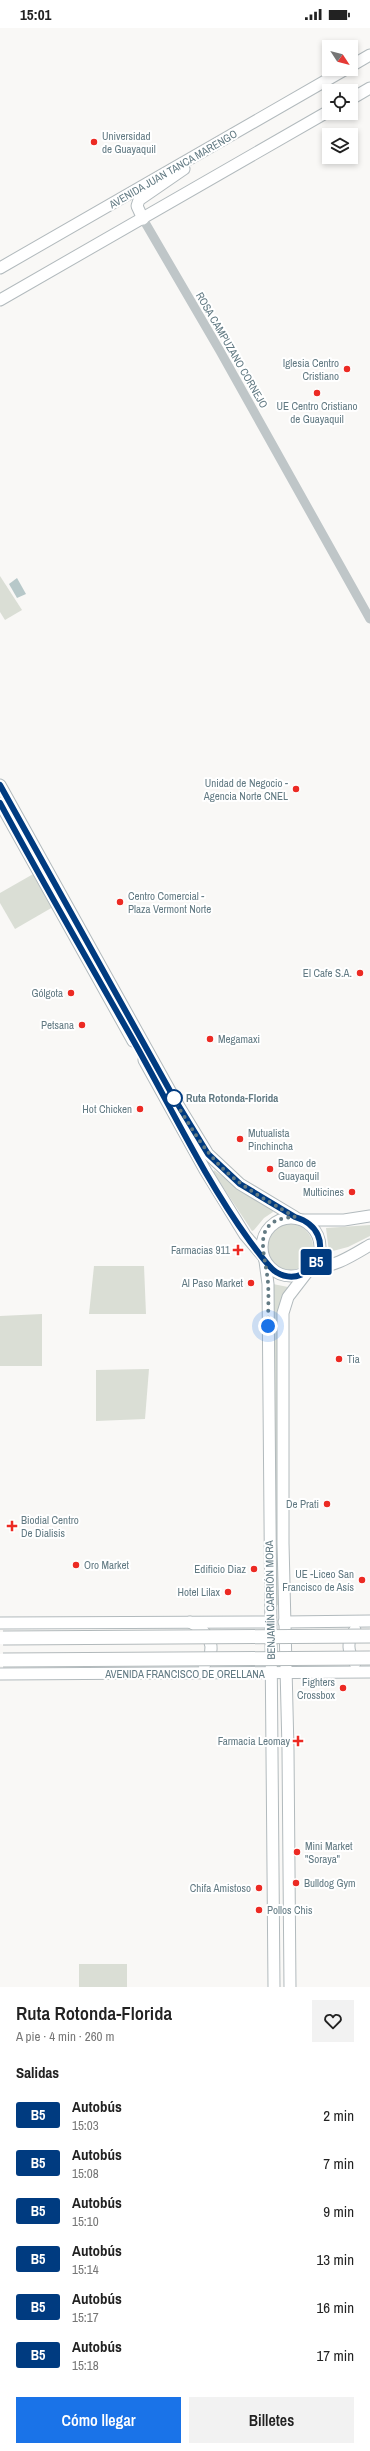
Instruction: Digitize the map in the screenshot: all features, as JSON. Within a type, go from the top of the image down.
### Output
[{"type":"highway","points":[[3,1638],[370,1636]]},
{"type":"highway","name":"AVENIDA FRANCISCO DE ORELLANA","points":[[4,1660],[370,1658]]},
{"type":"main road","points":[[358,62],[370,55]]},
{"type":"main road","name":"AVENIDA JUAN TANCA MARENGO","points":[[0,268],[334,76]]},
{"type":"main road","points":[[358,95],[370,88]]},
{"type":"main road","points":[[0,300],[322,115]]},
{"type":"main road","points":[[142,219],[137,206],[140,200],[164,185],[209,149]]},
{"type":"main road","points":[[0,785],[174,1098],[208,1154],[240,1184],[299,1219],[312,1225],[320,1241],[320,1251],[310,1269]]},
{"type":"main road","points":[[0,803],[184,1133],[245,1235],[264,1258],[270,1268],[284,1276],[293,1276],[310,1269],[325,1267],[370,1245]]},
{"type":"main road","points":[[264,1258],[261,1246],[268,1228],[285,1218],[344,1220],[370,1216]]},
{"type":"main road","name":"BENJAMÍN CARRIÓN MORA","points":[[264,1258],[268,1284],[274,1987]]},
{"type":"main road","name":"BENJAMÍN CARRIÓN MORA","points":[[290,1987],[289,1842],[284,1622],[283,1313],[288,1297],[310,1269]]},
{"type":"main road","points":[[284,1622],[369,1621]]},
{"type":"main road","points":[[369,1621],[353,1633],[348,1646],[351,1657],[356,1663],[370,1672]]},
{"type":"main road","points":[[188,1674],[205,1664],[211,1651],[210,1640],[206,1633],[190,1622]]},
{"type":"main road","points":[[0,1623],[270,1622]]},
{"type":"main road","name":"AVENIDA FRANCISCO DE ORELLANA","points":[[0,1674],[286,1674],[370,1672]]},
{"type":"main road","points":[[273,1752],[276,1754],[276,1787],[279,1790],[288,1791]]},
{"type":"main road","points":[[273,1802],[281,1805],[281,1835],[289,1842]]},
{"type":"street","name":"ROSA CAMPUZANO CORNEJO","points":[[142,219],[220,351],[370,619]]},
{"type":"shaded area","points":[[0,576],[22,610],[5,620],[0,612]]},
{"type":"shaded area","points":[[17,578],[26,594],[17,598],[9,584]]},
{"type":"shaded area","points":[[35,873],[53,907],[15,929],[0,903],[0,893]]},
{"type":"shaded area","points":[[214,1170],[242,1191],[272,1209],[273,1212],[264,1218],[252,1231],[213,1172]]},
{"type":"shaded area","points":[[285,1224],[295,1224],[303,1228],[309,1234],[313,1242],[313,1252],[309,1260],[303,1266],[295,1270],[285,1270],[277,1266],[271,1260],[267,1252],[267,1242],[271,1234],[277,1228]]},
{"type":"shaded area","points":[[370,1225],[370,1236],[348,1247],[329,1252],[326,1228]]},
{"type":"shaded area","points":[[94,1266],[144,1266],[146,1314],[89,1314]]},
{"type":"shaded area","points":[[273,1284],[288,1287],[289,1289],[279,1306],[278,1605],[274,1605]]},
{"type":"shaded area","points":[[42,1314],[42,1366],[0,1366],[0,1316]]},
{"type":"shaded area","points":[[149,1369],[145,1419],[96,1421],[96,1370]]},
{"type":"shaded area","points":[[79,1964],[127,1964],[127,1987],[79,1987]]},
{"type":"bus line","name":"B5","points":[[0,785],[174,1098],[208,1154],[226,1173],[240,1184],[295,1217],[312,1225],[320,1241],[320,1251],[317,1260],[308,1271],[301,1275],[293,1276],[284,1276],[277,1273],[270,1268],[262,1255],[245,1235],[184,1133],[23,847],[0,803]]},
{"type":"place","name":"Universidad de Guayaquil","points":[[94,142]]},
{"type":"place","name":"Iglesia Centro Cristiano","points":[[347,369]]},
{"type":"place","name":"UE Centro Cristiano de Guayaquil","points":[[317,393]]},
{"type":"place","name":"Unidad de Negocio - Agencia Norte CNEL","points":[[296,789]]},
{"type":"place","name":"Centro Comercial - Plaza Vermont Norte","points":[[120,902]]},
{"type":"place","name":"El Cafe S.A.","points":[[360,973]]},
{"type":"place","name":"Gólgota","points":[[71,993]]},
{"type":"place","name":"Petsana","points":[[82,1025]]},
{"type":"place","name":"Megamaxi","points":[[210,1039]]},
{"type":"place","name":"Ruta Rotonda-Florida","points":[[174,1098]]},
{"type":"place","name":"Hot Chicken","points":[[140,1109]]},
{"type":"place","name":"Mutualista Pinchincha","points":[[240,1139]]},
{"type":"place","name":"Banco de Guayaquil","points":[[270,1169]]},
{"type":"place","name":"Multicines","points":[[352,1192]]},
{"type":"place","name":"Farmacias 911","points":[[238,1250]]},
{"type":"place","name":"Al Paso Market","points":[[251,1283]]},
{"type":"place","name":"Tia","points":[[339,1359]]},
{"type":"place","name":"De Prati","points":[[327,1504]]},
{"type":"place","name":"Biodial Centro De Dialisis","points":[[12,1526]]},
{"type":"place","name":"Oro Market","points":[[76,1565]]},
{"type":"place","name":"Edificio Diaz","points":[[254,1569]]},
{"type":"place","name":"UE -Liceo San Francisco de Asís","points":[[362,1580]]},
{"type":"place","name":"Hotel Lilax","points":[[228,1592]]},
{"type":"place","name":"Fighters Crossbox","points":[[343,1688]]},
{"type":"place","name":"Farmacia Leomay","points":[[298,1741]]},
{"type":"place","name":"Mini Market \"Soraya\"","points":[[297,1852]]},
{"type":"place","name":"Bulldog Gym","points":[[296,1883]]},
{"type":"place","name":"Chifa Amistoso","points":[[259,1888]]},
{"type":"place","name":"Pollos Chis","points":[[259,1910]]},
{"type":"route","points":[[174,1098],[201,1144],[208,1154],[226,1173],[255,1194],[295,1217],[276,1221],[268,1228],[263,1236],[261,1246],[262,1255],[265,1261],[268,1284],[268,1326]]}]
